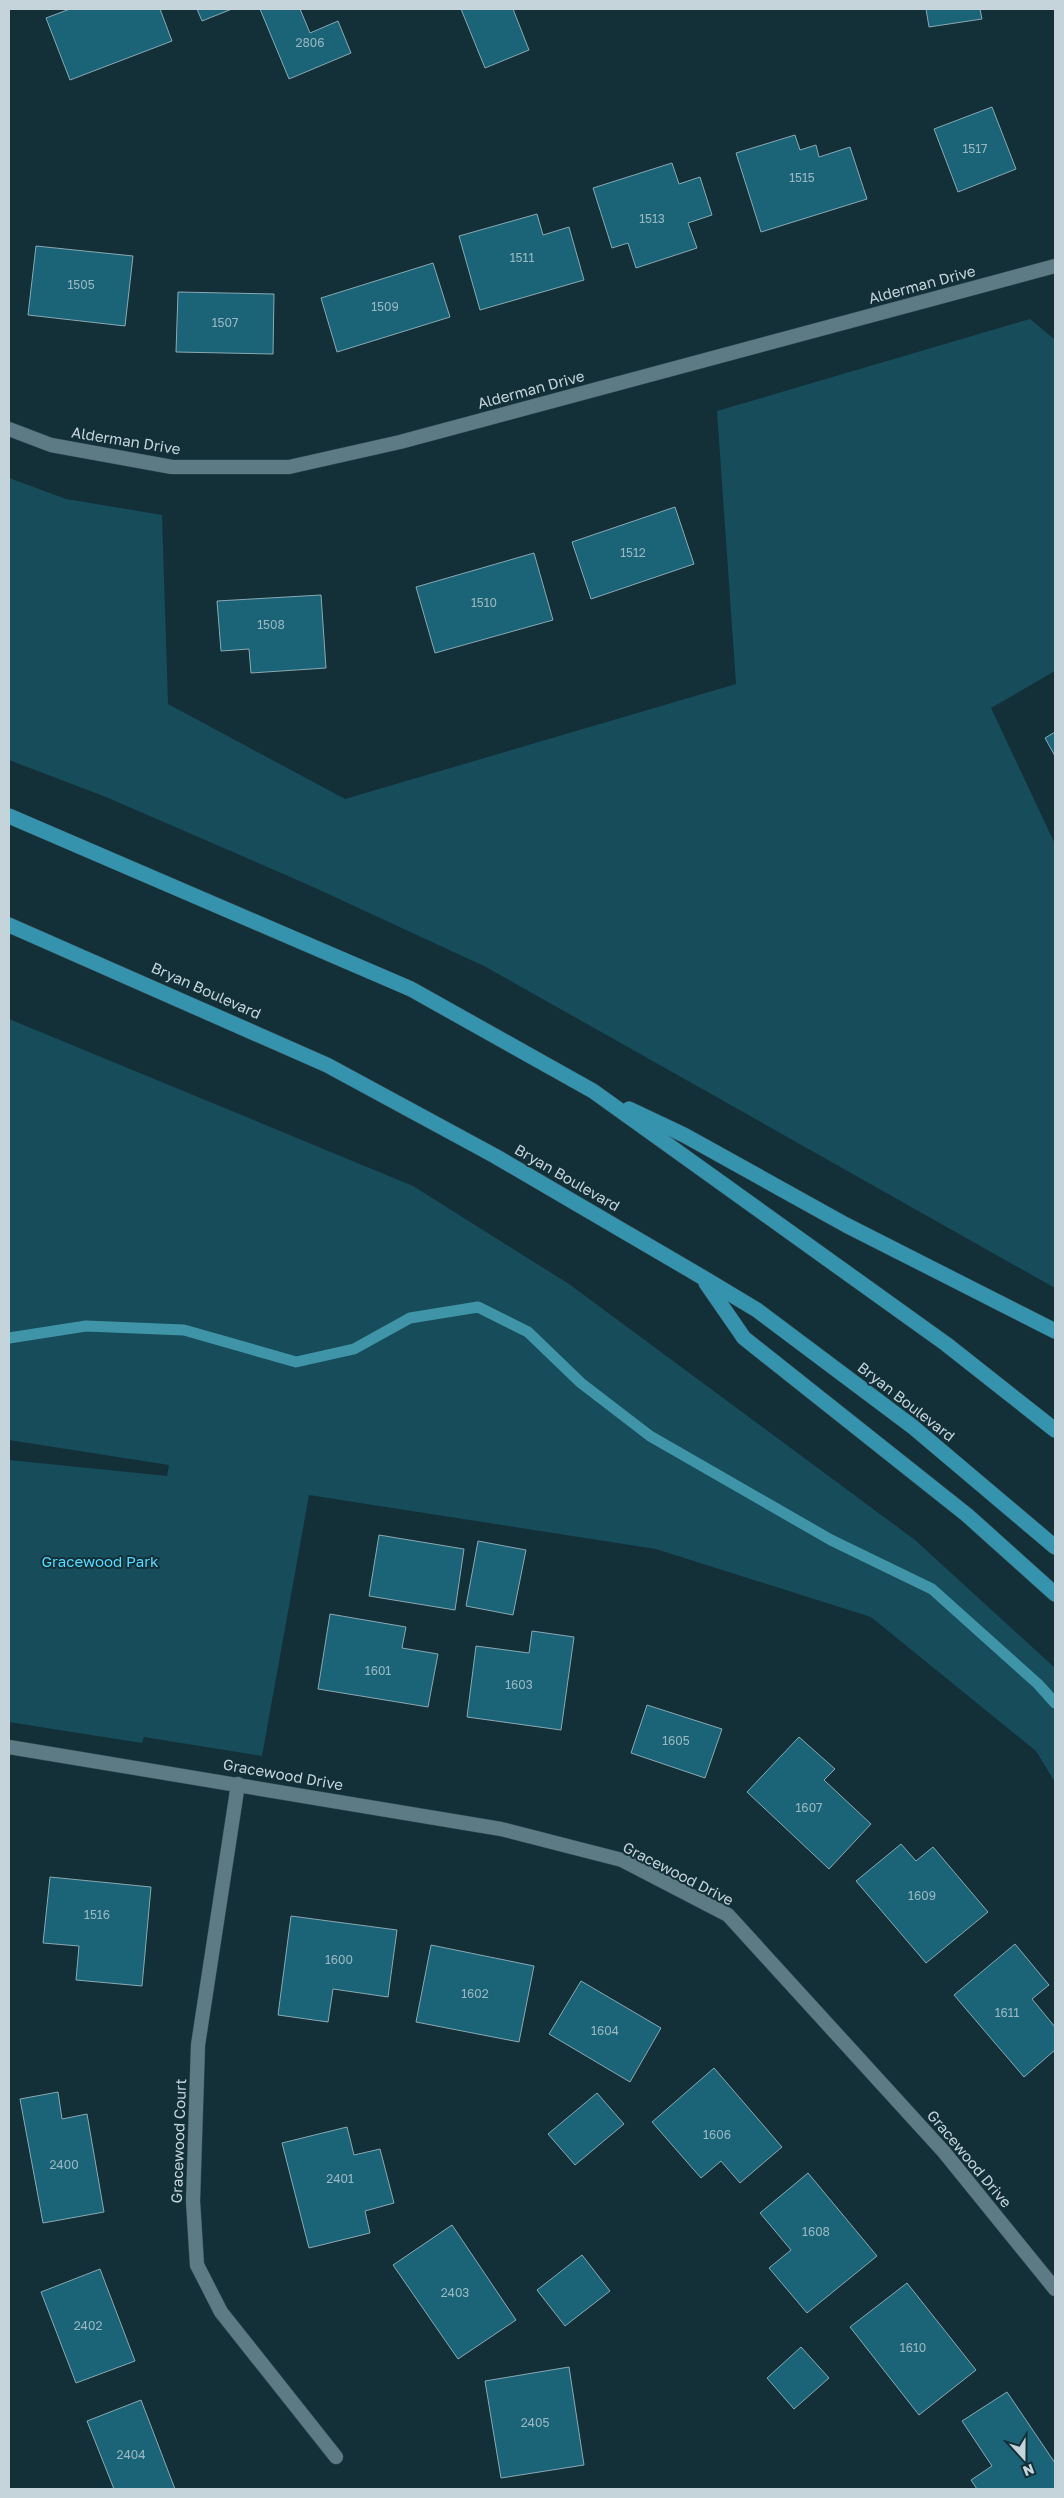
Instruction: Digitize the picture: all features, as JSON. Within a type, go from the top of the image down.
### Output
[{"type":"highway","points":[[9,816],[411,989],[592,1091],[684,1135],[846,1225],[1055,1331]]},
{"type":"highway","name":"Bryan Boulevard","points":[[9,925],[327,1065],[495,1156],[702,1277],[757,1310],[913,1427],[1055,1547]]},
{"type":"highway","points":[[592,1091],[946,1344],[1055,1430]]},
{"type":"highway","points":[[702,1277],[744,1338],[967,1515],[1055,1594]]},
{"type":"street","name":"Alderman Drive","points":[[9,429],[51,445],[172,467],[289,467],[400,442],[1055,266]]},
{"type":"street","name":"Gracewood Drive","points":[[9,1747],[501,1829],[622,1860],[728,1915],[944,2152],[1055,2290]]},
{"type":"street","name":"Gracewood Court","points":[[238,1784],[198,2045],[193,2201],[197,2265],[221,2312],[336,2457]]},
{"type":"green space","points":[[1030,319],[1055,340],[1055,671],[991,708],[1055,844],[1055,1288],[486,967],[311,886],[106,797],[9,760],[9,478],[66,499],[162,515],[168,704],[345,799],[736,684],[717,411]]},
{"type":"green space","name":"Gracewood Park","points":[[9,1019],[413,1186],[569,1284],[915,1540],[1055,1668],[1055,1782],[1036,1751],[871,1617],[656,1549],[309,1495],[262,1756],[144,1737],[142,1743],[9,1722],[9,1460],[167,1476],[169,1465],[9,1440]]},
{"type":"building","points":[[70,9],[160,9],[172,41],[70,80],[46,18]]},
{"type":"building","points":[[197,9],[232,9],[202,21]]},
{"type":"building","points":[[260,9],[300,9],[310,33],[338,21],[351,53],[289,79]]},
{"type":"building","points":[[461,9],[513,9],[529,50],[485,68]]},
{"type":"building","points":[[926,9],[980,9],[982,19],[929,27]]},
{"type":"building","points":[[992,107],[1016,169],[958,192],[934,129]]},
{"type":"building","points":[[795,135],[800,150],[816,145],[819,157],[850,147],[867,199],[761,232],[736,153]]},
{"type":"building","points":[[672,163],[679,184],[700,177],[712,215],[688,223],[697,248],[636,268],[628,243],[612,248],[593,188]]},
{"type":"building","points":[[537,214],[543,235],[569,227],[584,280],[480,310],[459,236]]},
{"type":"building","points":[[36,246],[133,256],[125,326],[28,315]]},
{"type":"building","points":[[433,263],[450,317],[337,352],[321,298]]},
{"type":"building","points":[[178,292],[274,294],[273,354],[176,352]]},
{"type":"building","points":[[675,507],[694,564],[591,599],[572,542]]},
{"type":"building","points":[[534,553],[553,620],[435,653],[416,587]]},
{"type":"building","points":[[321,595],[326,668],[251,673],[249,649],[221,651],[217,601]]},
{"type":"building","points":[[1055,732],[1055,756],[1045,738]]},
{"type":"building","points":[[379,1535],[464,1549],[455,1610],[369,1596]]},
{"type":"building","points":[[478,1541],[526,1550],[513,1615],[466,1606]]},
{"type":"building","points":[[330,1614],[406,1627],[402,1648],[438,1654],[428,1707],[318,1689]]},
{"type":"building","points":[[532,1631],[574,1637],[561,1730],[467,1717],[476,1646],[529,1653]]},
{"type":"building","points":[[647,1705],[722,1729],[705,1778],[631,1753]]},
{"type":"building","points":[[799,1737],[835,1769],[824,1780],[871,1824],[829,1869],[747,1792]]},
{"type":"building","points":[[901,1844],[916,1861],[933,1847],[988,1912],[926,1963],[856,1881]]},
{"type":"building","points":[[50,1877],[151,1887],[142,1986],[76,1980],[79,1946],[43,1943]]},
{"type":"building","points":[[291,1916],[397,1930],[388,1997],[333,1989],[328,2022],[278,2015]]},
{"type":"building","points":[[1015,1944],[1049,1985],[1032,1999],[1055,2027],[1055,2050],[1024,2077],[954,1995]]},
{"type":"building","points":[[431,1945],[534,1966],[519,2042],[416,2022]]},
{"type":"building","points":[[581,1981],[661,2028],[630,2082],[549,2034]]},
{"type":"building","points":[[714,2068],[782,2147],[740,2183],[721,2161],[701,2178],[652,2122]]},
{"type":"building","points":[[58,2092],[62,2119],[87,2114],[104,2212],[43,2223],[20,2099]]},
{"type":"building","points":[[597,2093],[624,2124],[575,2165],[548,2134]]},
{"type":"building","points":[[347,2127],[354,2155],[380,2149],[394,2203],[365,2211],[370,2233],[309,2248],[282,2143]]},
{"type":"building","points":[[808,2173],[877,2256],[807,2313],[769,2268],[791,2250],[760,2213]]},
{"type":"building","points":[[452,2225],[516,2320],[458,2359],[393,2265]]},
{"type":"building","points":[[582,2255],[610,2291],[565,2326],[537,2290]]},
{"type":"building","points":[[100,2269],[135,2361],[76,2383],[41,2292]]},
{"type":"building","points":[[907,2283],[976,2370],[919,2415],[850,2327]]},
{"type":"building","points":[[801,2347],[829,2378],[794,2409],[767,2378]]},
{"type":"building","points":[[569,2367],[584,2465],[501,2478],[485,2381]]},
{"type":"building","points":[[1007,2392],[1055,2463],[1055,2489],[977,2489],[971,2480],[992,2466],[962,2421]]},
{"type":"building","points":[[141,2400],[175,2489],[114,2489],[87,2421]]},
{"type":"waterway","points":[[9,1338],[86,1326],[184,1330],[296,1362],[354,1349],[410,1318],[478,1307],[528,1332],[581,1383],[650,1436],[831,1540],[932,1589],[1038,1684],[1055,1703]]}]
